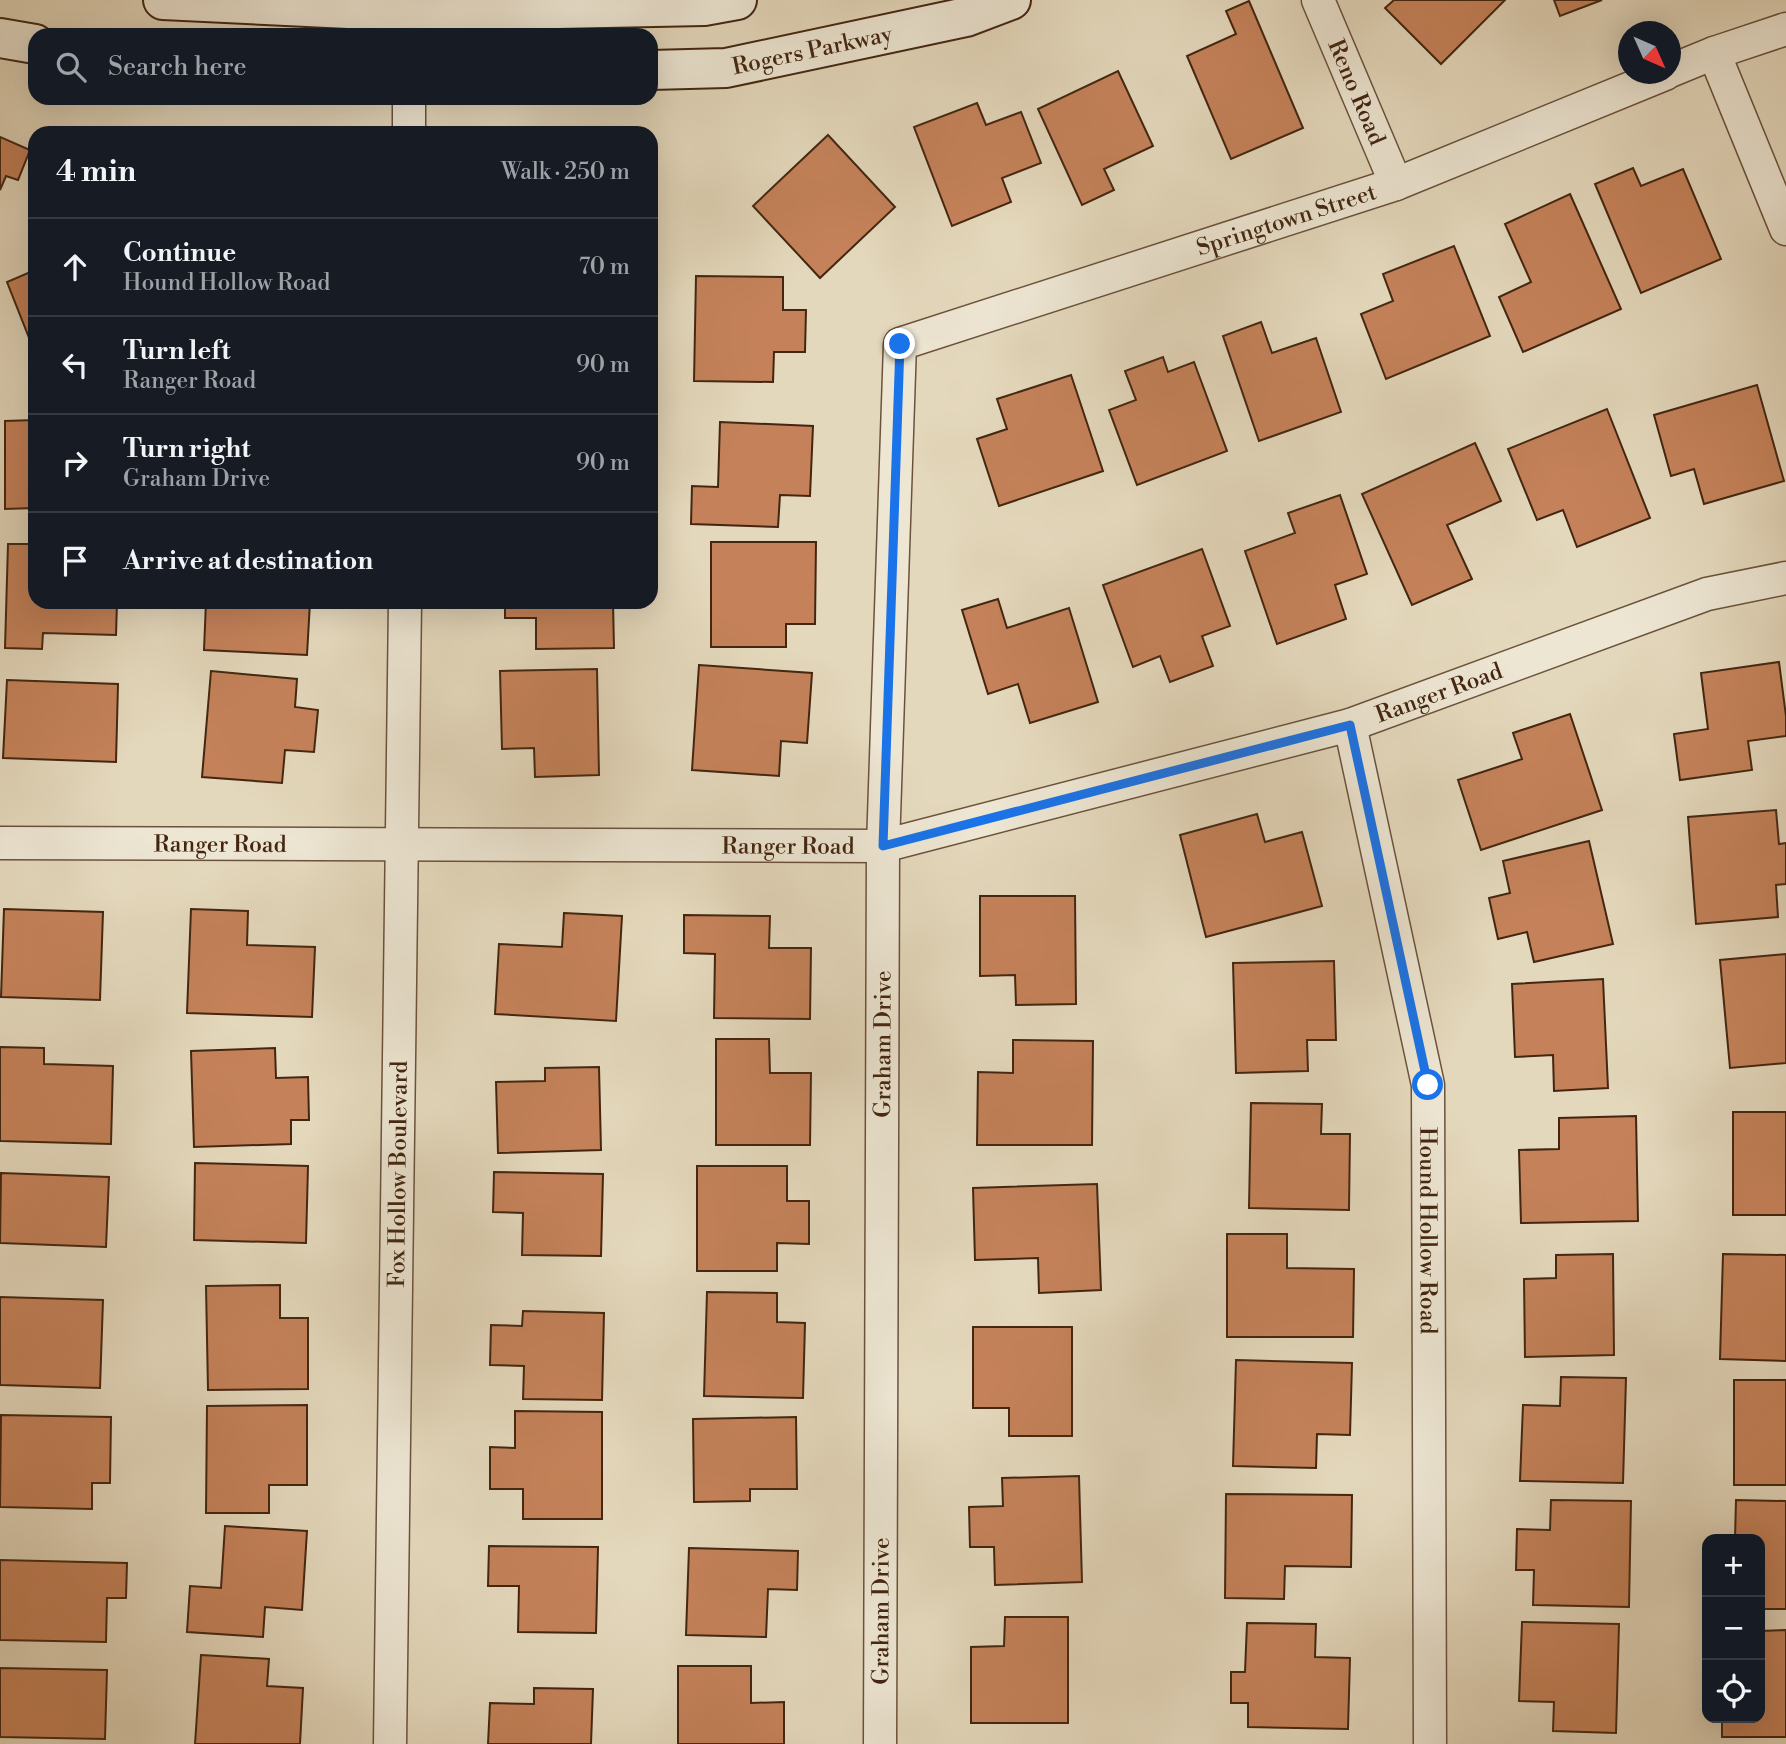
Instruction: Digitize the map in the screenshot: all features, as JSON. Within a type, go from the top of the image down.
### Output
[{"type":"street","points":[[163,0],[410,24],[704,6],[737,0]]},
{"type":"street","name":"Rogers Parkway","points":[[658,71],[726,68],[966,17],[1012,0]]},
{"type":"street","name":"Reno Road","points":[[1318,0],[1396,184]]},
{"type":"street","points":[[1681,67],[1786,29]]},
{"type":"street","points":[[0,38],[28,43]]},
{"type":"street","points":[[1714,53],[1786,229]]},
{"type":"street","name":"Springtown Street","points":[[900,344],[1396,184],[1641,84]]},
{"type":"street","points":[[409,105],[409,126]]},
{"type":"street","name":"Graham Drive","points":[[880,1744],[883,846],[900,344]]},
{"type":"street","name":"Ranger Road","points":[[0,843],[883,846],[1350,725],[1707,594],[1786,578]]},
{"type":"street","name":"Fox Hollow Boulevard","points":[[390,1744],[405,609]]},
{"type":"street","name":"Hound Hollow Road","points":[[1350,725],[1428,1085],[1430,1744]]},
{"type":"building","points":[[1394,0],[1505,0],[1441,64],[1385,8]]},
{"type":"building","points":[[1554,0],[1602,0],[1560,16]]},
{"type":"building","points":[[1249,1],[1303,128],[1231,159],[1187,56],[1236,34],[1226,11]]},
{"type":"building","points":[[1118,71],[1153,146],[1104,169],[1114,190],[1082,205],[1038,109]]},
{"type":"building","points":[[977,103],[986,125],[1021,112],[1041,163],[1002,178],[1011,202],[952,226],[914,127]]},
{"type":"building","points":[[828,135],[895,207],[820,278],[753,206]]},
{"type":"building","points":[[0,137],[28,149],[28,155],[18,180],[6,176],[0,190]]},
{"type":"building","points":[[1633,168],[1641,186],[1683,169],[1721,259],[1641,293],[1595,184]]},
{"type":"building","points":[[1570,194],[1621,309],[1523,352],[1499,297],[1531,282],[1505,224]]},
{"type":"building","points":[[1454,246],[1490,336],[1386,379],[1361,314],[1393,301],[1383,274]]},
{"type":"building","points":[[28,273],[28,335],[7,282]]},
{"type":"building","points":[[696,276],[783,277],[783,310],[806,310],[805,352],[774,352],[773,382],[694,381]]},
{"type":"building","points":[[1261,322],[1272,353],[1316,338],[1341,412],[1259,441],[1223,336]]},
{"type":"building","points":[[1163,357],[1168,372],[1194,362],[1227,451],[1137,485],[1109,410],[1136,400],[1125,371]]},
{"type":"building","points":[[1071,375],[1103,471],[999,506],[977,439],[1007,429],[997,399]]},
{"type":"building","points":[[1757,385],[1784,481],[1704,504],[1694,469],[1671,476],[1654,415]]},
{"type":"building","points":[[1607,409],[1650,518],[1577,547],[1563,510],[1537,520],[1508,449]]},
{"type":"building","points":[[28,420],[28,508],[5,509],[5,421]]},
{"type":"building","points":[[720,422],[813,426],[810,496],[780,495],[778,527],[691,524],[692,486],[718,487]]},
{"type":"building","points":[[1475,443],[1501,501],[1447,525],[1472,579],[1412,605],[1362,494]]},
{"type":"building","points":[[1340,495],[1367,574],[1335,585],[1346,619],[1277,644],[1245,551],[1295,533],[1288,513]]},
{"type":"building","points":[[711,542],[816,542],[815,624],[786,624],[786,647],[711,647]]},
{"type":"building","points":[[8,544],[28,544],[28,609],[117,609],[116,635],[43,633],[42,649],[5,648]]},
{"type":"building","points":[[1202,549],[1230,626],[1202,636],[1213,666],[1170,682],[1160,656],[1133,667],[1103,585]]},
{"type":"building","points":[[998,599],[1007,628],[1069,608],[1098,702],[1030,723],[1018,684],[988,694],[962,610]]},
{"type":"building","points":[[206,609],[310,609],[307,655],[204,650]]},
{"type":"building","points":[[505,609],[613,609],[614,648],[536,649],[536,618],[505,618]]},
{"type":"building","points":[[1779,662],[1786,736],[1748,741],[1752,770],[1680,780],[1674,734],[1708,729],[1701,673]]},
{"type":"building","points":[[699,665],[812,673],[807,743],[781,741],[779,776],[692,770]]},
{"type":"building","points":[[597,669],[599,775],[535,777],[534,748],[502,749],[500,671]]},
{"type":"building","points":[[211,671],[297,679],[295,707],[318,710],[314,752],[285,750],[282,783],[202,777]]},
{"type":"building","points":[[7,680],[118,684],[116,762],[3,758]]},
{"type":"building","points":[[1570,714],[1602,810],[1481,850],[1458,780],[1522,759],[1513,733]]},
{"type":"building","points":[[1776,810],[1779,844],[1786,843],[1786,884],[1776,885],[1778,917],[1696,924],[1688,817]]},
{"type":"building","points":[[1257,814],[1265,842],[1302,832],[1322,906],[1206,937],[1180,835]]},
{"type":"building","points":[[1589,841],[1613,944],[1534,962],[1527,932],[1498,939],[1489,898],[1510,893],[1503,861]]},
{"type":"building","points":[[980,896],[1075,896],[1076,1004],[1016,1005],[1015,975],[980,976]]},
{"type":"building","points":[[4,909],[103,912],[100,1000],[1,997]]},
{"type":"building","points":[[191,909],[248,911],[247,945],[315,947],[312,1017],[187,1013]]},
{"type":"building","points":[[564,913],[622,916],[616,1021],[495,1014],[499,944],[562,947]]},
{"type":"building","points":[[684,915],[770,916],[769,948],[811,948],[810,1019],[714,1018],[715,954],[684,953]]},
{"type":"building","points":[[1786,954],[1786,1063],[1730,1068],[1720,960]]},
{"type":"building","points":[[1334,961],[1336,1040],[1307,1040],[1308,1071],[1236,1073],[1233,963]]},
{"type":"building","points":[[1603,979],[1608,1088],[1554,1091],[1553,1055],[1515,1057],[1512,984]]},
{"type":"building","points":[[716,1039],[769,1039],[770,1073],[811,1073],[810,1145],[716,1145]]},
{"type":"building","points":[[1013,1040],[1093,1041],[1092,1145],[977,1145],[978,1072],[1013,1073]]},
{"type":"building","points":[[0,1047],[44,1048],[44,1064],[113,1066],[111,1144],[0,1141]]},
{"type":"building","points":[[275,1048],[276,1078],[308,1077],[309,1120],[291,1120],[291,1144],[194,1147],[191,1051]]},
{"type":"building","points":[[599,1067],[601,1150],[498,1153],[496,1082],[545,1081],[545,1068]]},
{"type":"building","points":[[1251,1103],[1322,1104],[1321,1134],[1350,1134],[1349,1210],[1249,1208]]},
{"type":"building","points":[[1733,1112],[1786,1112],[1786,1215],[1733,1215]]},
{"type":"building","points":[[1636,1116],[1638,1221],[1521,1223],[1519,1150],[1559,1149],[1559,1118]]},
{"type":"building","points":[[195,1163],[308,1166],[306,1243],[194,1240]]},
{"type":"building","points":[[697,1166],[787,1166],[787,1201],[809,1201],[809,1244],[777,1243],[777,1271],[697,1271]]},
{"type":"building","points":[[494,1172],[603,1174],[601,1256],[522,1255],[523,1213],[493,1212]]},
{"type":"building","points":[[1,1173],[109,1177],[106,1247],[0,1243]]},
{"type":"building","points":[[1097,1184],[1101,1290],[1039,1293],[1038,1258],[975,1260],[973,1188]]},
{"type":"building","points":[[1227,1234],[1287,1234],[1287,1268],[1354,1269],[1353,1337],[1227,1337]]},
{"type":"building","points":[[1613,1254],[1614,1355],[1525,1357],[1524,1279],[1556,1278],[1556,1255]]},
{"type":"building","points":[[1723,1254],[1786,1255],[1786,1361],[1720,1359]]},
{"type":"building","points":[[280,1285],[280,1318],[308,1318],[308,1389],[208,1390],[206,1286]]},
{"type":"building","points":[[707,1292],[777,1293],[777,1322],[805,1323],[803,1398],[704,1396]]},
{"type":"building","points":[[0,1297],[103,1300],[100,1388],[0,1385]]},
{"type":"building","points":[[523,1311],[604,1313],[602,1400],[523,1399],[524,1366],[490,1365],[491,1325],[522,1326]]},
{"type":"building","points":[[973,1327],[1072,1327],[1072,1436],[1009,1436],[1009,1408],[973,1408]]},
{"type":"building","points":[[1236,1360],[1352,1363],[1350,1435],[1317,1434],[1316,1468],[1233,1466]]},
{"type":"building","points":[[1561,1377],[1626,1378],[1623,1483],[1520,1481],[1523,1405],[1560,1406]]},
{"type":"building","points":[[1734,1380],[1786,1380],[1786,1485],[1734,1485]]},
{"type":"building","points":[[307,1405],[307,1485],[269,1485],[269,1513],[206,1513],[207,1406]]},
{"type":"building","points":[[515,1411],[602,1412],[602,1519],[523,1519],[523,1489],[490,1489],[490,1447],[515,1448]]},
{"type":"building","points":[[1,1415],[111,1417],[110,1483],[92,1483],[92,1509],[0,1507]]},
{"type":"building","points":[[796,1417],[797,1489],[750,1489],[750,1501],[694,1502],[693,1419]]},
{"type":"building","points":[[1079,1476],[1082,1582],[995,1585],[994,1547],[970,1547],[969,1507],[1003,1506],[1002,1478]]},
{"type":"building","points":[[1226,1494],[1352,1495],[1351,1567],[1285,1566],[1284,1599],[1225,1598]]},
{"type":"building","points":[[1551,1500],[1631,1501],[1629,1607],[1533,1605],[1534,1570],[1516,1570],[1517,1529],[1550,1530]]},
{"type":"building","points":[[1736,1500],[1786,1501],[1786,1609],[1765,1609],[1765,1534],[1735,1534]]},
{"type":"building","points":[[225,1526],[307,1531],[302,1610],[265,1607],[263,1637],[187,1632],[190,1586],[221,1588]]},
{"type":"building","points":[[489,1546],[598,1547],[596,1633],[518,1632],[519,1586],[488,1586]]},
{"type":"building","points":[[689,1548],[798,1551],[797,1590],[768,1589],[766,1637],[686,1635]]},
{"type":"building","points":[[0,1560],[127,1563],[126,1598],[107,1598],[106,1642],[0,1640]]},
{"type":"building","points":[[1005,1617],[1068,1617],[1068,1723],[971,1723],[971,1647],[1004,1646]]},
{"type":"building","points":[[1522,1622],[1619,1624],[1616,1733],[1553,1731],[1554,1702],[1519,1701]]},
{"type":"building","points":[[1247,1623],[1316,1624],[1315,1657],[1350,1658],[1348,1729],[1248,1727],[1248,1703],[1231,1703],[1231,1672],[1245,1672]]},
{"type":"building","points":[[1786,1630],[1786,1737],[1722,1737],[1722,1723],[1765,1723],[1765,1631]]},
{"type":"building","points":[[201,1655],[269,1659],[267,1686],[303,1688],[300,1744],[195,1744]]},
{"type":"building","points":[[678,1666],[751,1666],[751,1703],[784,1702],[784,1744],[678,1744]]},
{"type":"building","points":[[0,1668],[107,1670],[105,1739],[0,1737]]},
{"type":"building","points":[[534,1688],[593,1689],[591,1744],[488,1744],[490,1703],[534,1704]]},
{"type":"route","points":[[900,344],[883,846],[1350,725],[1428,1085]]}]
